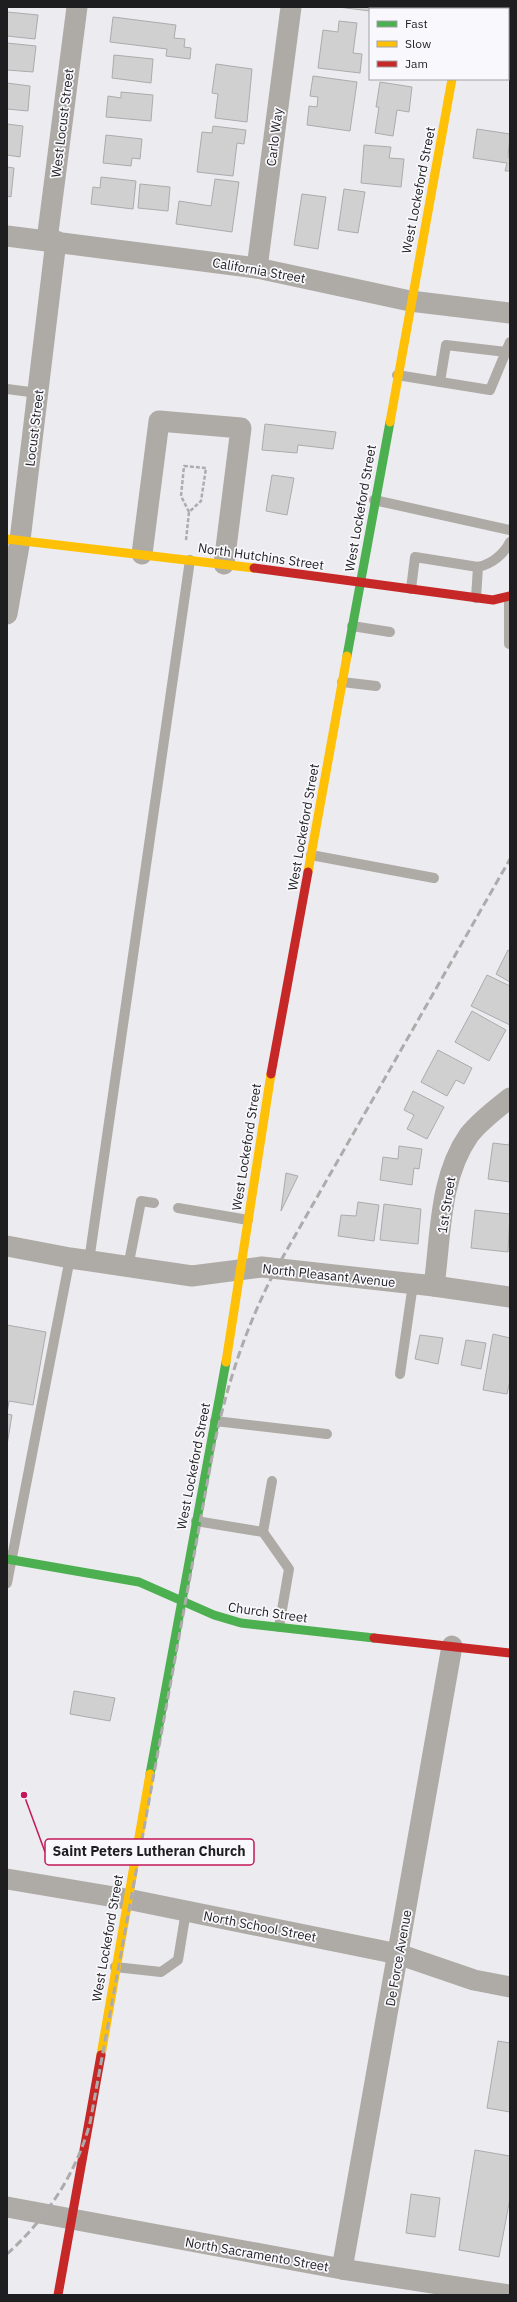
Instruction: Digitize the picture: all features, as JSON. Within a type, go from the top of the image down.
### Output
[{"type":"street","name":"West Locust Street","points":[[51,240],[77,7]]},
{"type":"street","name":"Carlo Way","points":[[257,268],[291,7]]},
{"type":"street","name":"West Lockeford Street","points":[[58,2295],[127,1900],[227,1356],[266,1102],[312,855],[410,300],[452,80]]},
{"type":"street","name":"California Street","points":[[7,236],[51,240],[257,268],[410,300],[510,313]]},
{"type":"street","name":"Locust Street","points":[[7,614],[14,539],[38,392],[51,240]]},
{"type":"street","points":[[142,554],[159,421],[241,428],[224,564]]},
{"type":"street","name":"North Hutchins Street","points":[[14,539],[186,559],[493,600],[510,596]]},
{"type":"street","name":"1st Street","points":[[434,1286],[448,1177],[458,1154],[470,1134],[489,1114],[510,1098]]},
{"type":"street","name":"North Pleasant Avenue","points":[[7,1246],[80,1260],[192,1276],[203,1277],[262,1267],[434,1286],[510,1297]]},
{"type":"street","name":"Church Street","points":[[9,1559],[139,1582],[224,1619],[279,1627],[510,1653]]},
{"type":"street","name":"De Force Avenue","points":[[342,2269],[452,1646]]},
{"type":"street","name":"North School Street","points":[[7,1879],[186,1911],[398,1954],[474,1980],[510,1987]]},
{"type":"street","name":"North Sacramento Street","points":[[7,2207],[342,2269],[509,2295]]},
{"type":"lane","points":[[397,375],[490,390],[510,342]]},
{"type":"lane","points":[[440,382],[446,345],[506,352]]},
{"type":"lane","points":[[7,389],[38,392]]},
{"type":"lane","points":[[374,500],[510,530]]},
{"type":"lane","points":[[412,590],[416,557],[478,567],[488,565],[506,550],[510,542]]},
{"type":"lane","points":[[7,1583],[9,1559],[80,1260],[186,559]]},
{"type":"lane","points":[[476,598],[478,567]]},
{"type":"lane","points":[[509,644],[510,596]]},
{"type":"lane","points":[[352,626],[390,632]]},
{"type":"lane","points":[[342,682],[376,686]]},
{"type":"lane","points":[[312,855],[434,878]]},
{"type":"lane","points":[[128,1267],[141,1200],[154,1203]]},
{"type":"lane","points":[[178,1208],[248,1220]]},
{"type":"lane","points":[[400,1374],[413,1284]]},
{"type":"lane","points":[[215,1421],[327,1434]]},
{"type":"lane","points":[[272,1481],[263,1532],[288,1569],[279,1627]]},
{"type":"lane","points":[[196,1521],[263,1532]]},
{"type":"lane","points":[[115,1967],[161,1972],[178,1960],[186,1911]]},
{"type":"path","points":[[186,559],[189,512],[181,496],[184,466],[206,468],[201,501],[189,512]]},
{"type":"building","points":[[338,7],[373,7],[369,8],[369,11]]},
{"type":"building","points":[[380,7],[392,7],[392,8]]},
{"type":"building","points":[[392,7],[411,7],[411,8]]},
{"type":"building","points":[[7,12],[38,15],[35,39],[7,36]]},
{"type":"building","points":[[113,17],[176,25],[174,38],[185,39],[184,47],[191,48],[190,59],[166,56],[167,49],[110,42]]},
{"type":"building","points":[[339,21],[357,23],[353,53],[362,54],[360,73],[318,68],[323,30],[338,32]]},
{"type":"building","points":[[509,32],[510,32],[509,63]]},
{"type":"building","points":[[7,43],[36,46],[33,72],[7,70]]},
{"type":"building","points":[[114,55],[153,59],[151,83],[112,78]]},
{"type":"building","points":[[216,64],[252,69],[247,122],[215,118],[218,94],[212,93]]},
{"type":"building","points":[[313,76],[357,82],[350,131],[307,125],[309,106],[317,107],[318,97],[310,96]]},
{"type":"building","points":[[380,82],[412,87],[409,112],[397,110],[393,136],[375,133],[379,107],[376,107]]},
{"type":"building","points":[[7,83],[30,86],[28,111],[7,109]]},
{"type":"building","points":[[121,92],[153,95],[151,121],[106,117],[108,96],[121,98]]},
{"type":"building","points":[[7,124],[23,126],[20,157],[7,155]]},
{"type":"building","points":[[213,126],[246,130],[244,144],[237,143],[233,176],[197,172],[202,132],[212,133]]},
{"type":"building","points":[[477,129],[510,134],[508,157],[510,157],[510,171],[505,171],[507,163],[473,158]]},
{"type":"building","points":[[106,135],[142,139],[140,159],[132,158],[131,166],[103,163]]},
{"type":"building","points":[[364,145],[391,147],[389,158],[404,159],[401,187],[361,183]]},
{"type":"building","points":[[7,167],[14,168],[11,197],[7,196]]},
{"type":"building","points":[[101,177],[136,181],[133,209],[91,204],[93,187],[100,188]]},
{"type":"building","points":[[215,179],[239,182],[232,232],[176,224],[179,201],[211,206]]},
{"type":"building","points":[[140,184],[170,187],[168,211],[138,208]]},
{"type":"building","points":[[344,189],[365,192],[358,233],[338,230]]},
{"type":"building","points":[[302,194],[326,197],[318,249],[294,245]]},
{"type":"building","points":[[265,424],[336,432],[333,449],[298,445],[297,453],[262,450]]},
{"type":"building","points":[[272,475],[294,478],[287,515],[266,511]]},
{"type":"building","points":[[508,950],[510,951],[510,982],[496,974]]},
{"type":"building","points":[[487,975],[510,986],[510,1025],[471,1006]]},
{"type":"building","points":[[472,1011],[506,1030],[489,1061],[455,1042]]},
{"type":"building","points":[[438,1050],[472,1068],[464,1084],[456,1080],[447,1096],[421,1082]]},
{"type":"building","points":[[413,1091],[444,1107],[427,1139],[407,1129],[414,1115],[404,1110]]},
{"type":"building","points":[[510,1137],[510,1182],[488,1179],[493,1143],[509,1145]]},
{"type":"building","points":[[399,1146],[422,1149],[419,1169],[414,1168],[412,1185],[380,1180],[383,1157],[398,1159]]},
{"type":"building","points":[[286,1173],[298,1176],[281,1211]]},
{"type":"building","points":[[358,1202],[379,1205],[374,1241],[338,1236],[341,1215],[356,1216]]},
{"type":"building","points":[[384,1204],[421,1209],[418,1244],[380,1240]]},
{"type":"building","points":[[475,1210],[510,1214],[508,1252],[471,1248]]},
{"type":"building","points":[[7,1325],[46,1332],[33,1405],[9,1401],[7,1414]]},
{"type":"building","points":[[493,1334],[510,1338],[510,1380],[507,1394],[483,1390]]},
{"type":"building","points":[[420,1335],[443,1338],[438,1364],[415,1359]]},
{"type":"building","points":[[466,1340],[486,1343],[481,1369],[461,1365]]},
{"type":"building","points":[[7,1414],[12,1415],[7,1445]]},
{"type":"building","points":[[74,1691],[115,1698],[110,1721],[70,1714]]},
{"type":"building","points":[[498,2041],[510,2043],[510,2112],[487,2108]]},
{"type":"building","points":[[475,2150],[510,2156],[510,2198],[499,2257],[459,2250]]},
{"type":"building","points":[[411,2194],[440,2198],[435,2237],[406,2233]]},
{"type":"railway","points":[[7,2254],[47,2211],[58,2194],[77,2160],[90,2123],[214,1446],[231,1378],[255,1312],[276,1269],[510,859]]},
{"type":"traffic: fast","points":[[347,656],[390,422]]},
{"type":"traffic: fast","points":[[150,1774],[226,1362]]},
{"type":"traffic: fast","points":[[7,1559],[139,1582],[214,1615],[241,1623],[374,1638]]},
{"type":"traffic: slow","points":[[390,422],[452,80]]},
{"type":"traffic: slow","points":[[7,539],[254,568]]},
{"type":"traffic: slow","points":[[308,872],[347,656]]},
{"type":"traffic: slow","points":[[226,1362],[271,1074]]},
{"type":"traffic: slow","points":[[101,2055],[150,1774]]},
{"type":"traffic: jam","points":[[254,568],[493,600],[510,596]]},
{"type":"traffic: jam","points":[[271,1074],[308,872]]},
{"type":"traffic: jam","points":[[374,1638],[510,1653]]},
{"type":"traffic: jam","points":[[58,2295],[101,2055]]},
{"type":"place","name":"Saint Peters Lutheran Church","points":[[24,1795]]}]
